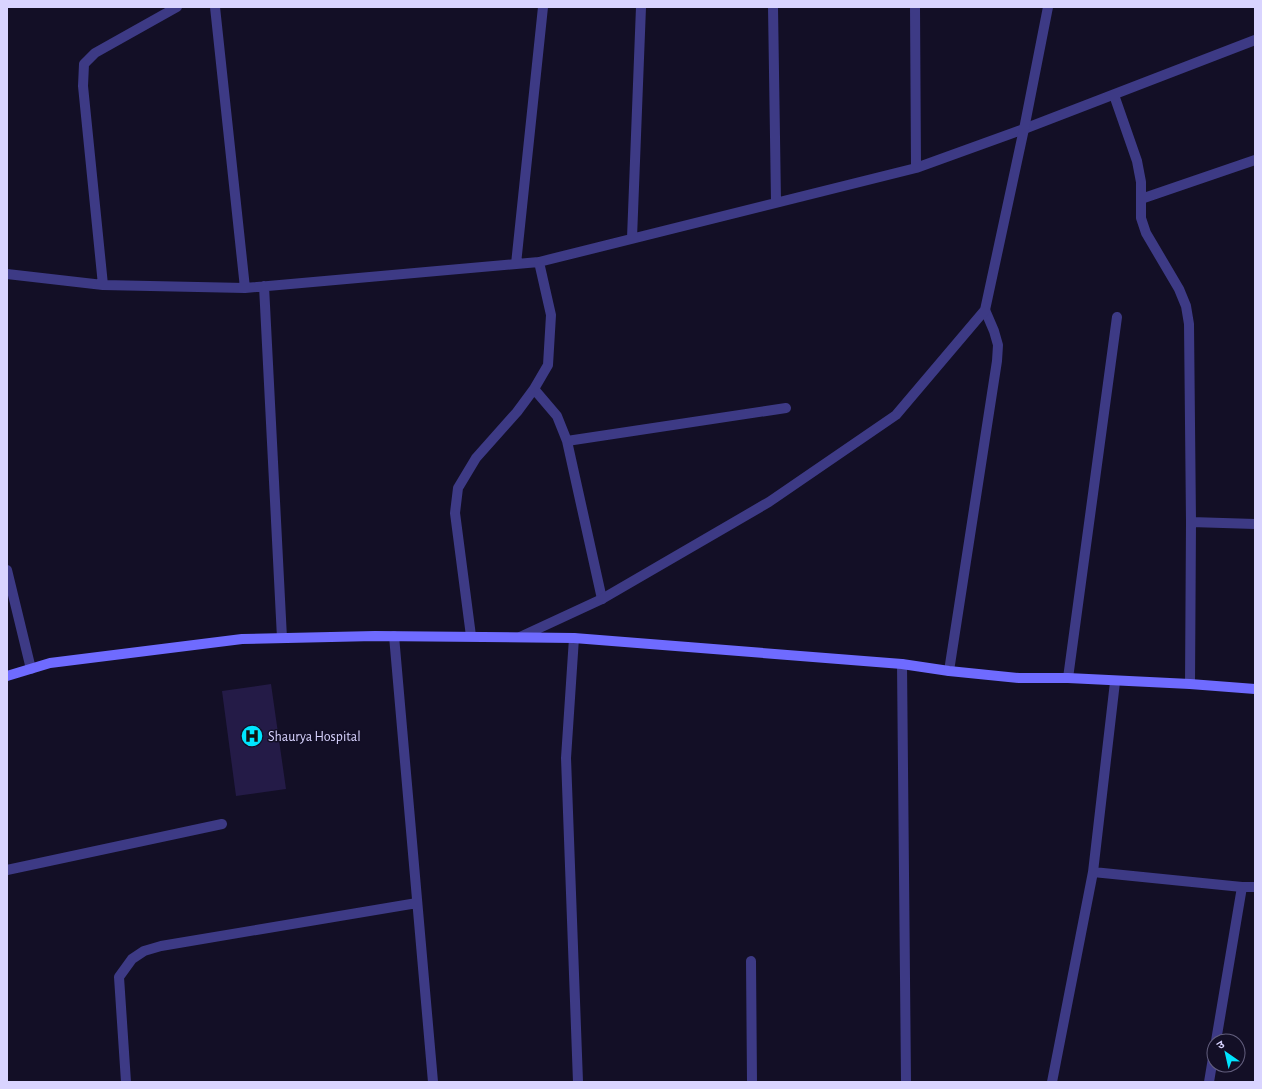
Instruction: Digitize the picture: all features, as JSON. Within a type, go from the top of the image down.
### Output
[{"type":"main road","points":[[7,676],[31,668],[50,664],[242,639],[471,636],[574,638],[902,664],[949,671],[1019,678],[1068,678],[1115,682],[1190,684],[1255,689]]},
{"type":"street","points":[[103,284],[83,86],[84,64],[95,53],[177,7]]},
{"type":"street","points":[[215,7],[245,288]]},
{"type":"street","points":[[516,264],[543,7]]},
{"type":"street","points":[[632,238],[641,7]]},
{"type":"street","points":[[773,7],[776,202]]},
{"type":"street","points":[[915,7],[916,168]]},
{"type":"street","points":[[520,637],[602,599],[769,502],[896,415],[985,310],[1024,129],[1048,7]]},
{"type":"street","points":[[7,274],[103,284],[245,288],[539,262],[916,168],[1024,129],[1255,40]]},
{"type":"street","points":[[1114,95],[1137,161],[1141,182],[1141,218],[1146,234],[1180,289],[1186,306],[1188,318],[1191,522],[1190,684]]},
{"type":"street","points":[[1141,199],[1255,160]]},
{"type":"street","points":[[471,636],[455,513],[458,488],[476,458],[517,412],[534,389],[548,365],[551,315],[539,262]]},
{"type":"street","points":[[264,286],[282,638]]},
{"type":"street","points":[[949,671],[997,361],[998,345],[985,310]]},
{"type":"street","points":[[1068,678],[1117,317]]},
{"type":"street","points":[[534,389],[557,416],[567,441],[602,599]]},
{"type":"street","points":[[567,441],[786,408]]},
{"type":"street","points":[[1191,522],[1255,524]]},
{"type":"street","points":[[7,570],[31,668]]},
{"type":"street","points":[[394,636],[433,1082]]},
{"type":"street","points":[[574,638],[566,758],[578,1082]]},
{"type":"street","points":[[902,664],[906,1082]]},
{"type":"street","points":[[1052,1082],[1093,872],[1115,682]]},
{"type":"street","points":[[7,870],[222,824]]},
{"type":"street","points":[[1093,872],[1255,887]]},
{"type":"street","points":[[1217,1033],[1242,887]]},
{"type":"street","points":[[126,1082],[119,977],[132,959],[144,951],[161,946],[417,903]]},
{"type":"street","points":[[751,961],[752,1082]]},
{"type":"building","points":[[271,684],[286,789],[236,796],[222,691]]},
{"type":"place","name":"Shaurya Hospital","points":[[252,736]]}]
